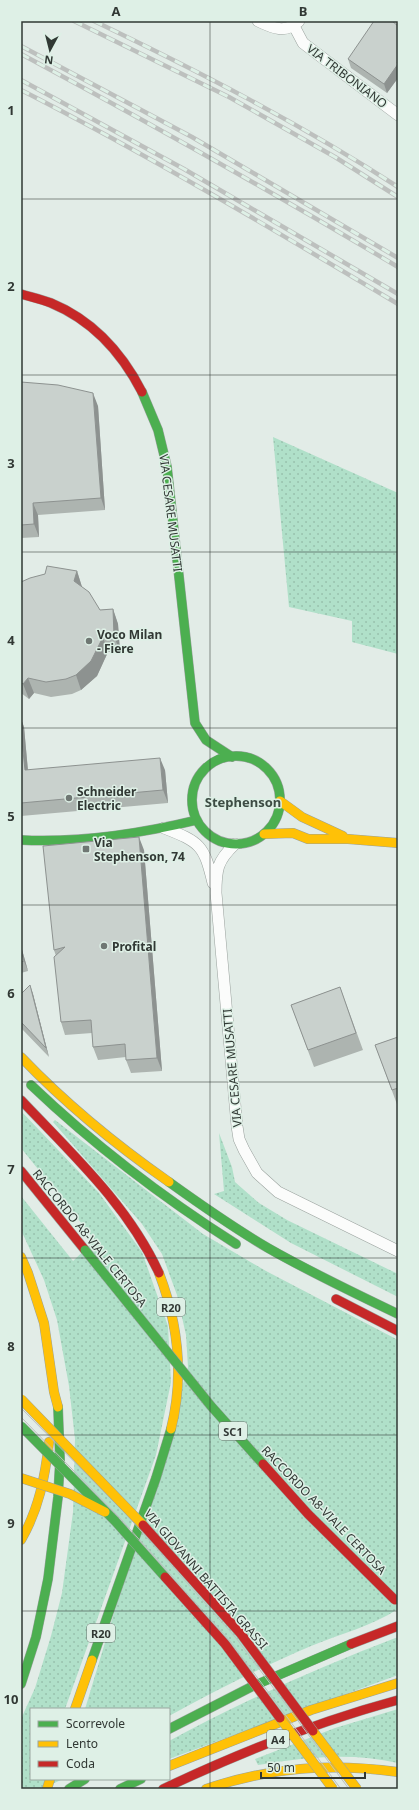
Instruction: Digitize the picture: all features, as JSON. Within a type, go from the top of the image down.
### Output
[{"type":"main road","name":"VIA CESARE MUSATTI","points":[[21,294],[37,298],[66,310],[91,326],[112,345],[126,363],[141,388],[154,415],[166,460],[194,723],[200,735],[206,742],[232,757]]},
{"type":"main road","points":[[232,757],[249,758],[264,766],[275,779],[280,801],[279,810],[274,823],[264,834],[250,842],[235,844],[218,840],[206,833],[197,820],[193,807],[193,793],[197,779],[206,768],[218,761],[232,757]]},
{"type":"main road","points":[[280,801],[302,817],[348,839]]},
{"type":"main road","points":[[21,840],[70,842],[164,828],[197,820]]},
{"type":"main road","points":[[264,834],[293,833],[308,838],[398,842]]},
{"type":"main road","points":[[21,1057],[86,1118],[149,1169],[188,1197],[280,1254],[340,1286],[398,1314]]},
{"type":"main road","points":[[24,1079],[54,1108],[121,1165],[157,1192],[246,1250]]},
{"type":"main road","name":"R20","points":[[21,1100],[110,1196],[136,1232],[149,1255],[165,1290],[171,1309],[177,1344],[178,1390],[170,1429],[154,1483],[75,1708]]},
{"type":"main road","name":"RACCORDO A8-VIALE CERTOSA","points":[[21,1171],[216,1412],[308,1514],[397,1602]]},
{"type":"main road","points":[[21,1257],[33,1286],[44,1323],[54,1392],[58,1404],[60,1460],[55,1525],[42,1608],[30,1658],[21,1684]]},
{"type":"main road","points":[[326,1294],[398,1331]]},
{"type":"main road","points":[[21,1540],[30,1523],[41,1491],[47,1462],[54,1392]]},
{"type":"main road","name":"VIA GIOVANNI BATTISTA GRASSI","points":[[21,1400],[130,1510],[241,1634],[357,1789]]},
{"type":"main road","points":[[21,1426],[105,1512],[163,1574],[225,1644],[333,1789]]},
{"type":"main road","points":[[21,1478],[70,1494],[105,1512]]},
{"type":"main road","points":[[170,1729],[224,1700],[288,1670],[398,1626]]},
{"type":"main road","name":"A4","points":[[170,1766],[316,1707],[398,1683]]},
{"type":"main road","name":"A4","points":[[163,1789],[209,1767],[281,1738],[352,1713],[398,1700]]},
{"type":"main road","points":[[206,1789],[254,1774],[303,1767],[358,1767],[398,1772]]},
{"type":"main road","points":[[70,1789],[84,1780]]},
{"type":"main road","points":[[120,1789],[139,1780]]},
{"type":"street","name":"VIA TRIBONIANO","points":[[258,21],[276,29],[286,29],[297,23],[303,43],[398,115]]},
{"type":"street","name":"VIA CESARE MUSATTI","points":[[164,828],[189,838],[196,842],[203,850],[208,862],[216,893]]},
{"type":"street","name":"VIA CESARE MUSATTI","points":[[235,844],[224,854],[219,862],[216,877],[216,893],[237,1126],[244,1150],[257,1172],[278,1192],[398,1251]]},
{"type":"green space","points":[[273,437],[398,493],[398,654],[352,642],[352,621],[289,607]]},
{"type":"green space","points":[[21,1111],[99,1193],[142,1252],[168,1326],[171,1382],[156,1455],[65,1708],[30,1708],[30,1780],[61,1780],[42,1789],[21,1789],[21,1719],[35,1688],[62,1593],[73,1512],[75,1439],[69,1386],[57,1320],[44,1280],[21,1230],[21,1196],[73,1261],[95,1240],[21,1148]]},
{"type":"green space","points":[[55,1120],[203,1234],[266,1271],[398,1340],[398,1609],[367,1625],[311,1646],[275,1662],[170,1715],[170,1708],[85,1708],[188,1367],[186,1335],[177,1295],[162,1254],[142,1224],[53,1122]]},
{"type":"green space","points":[[219,1133],[232,1167],[235,1182],[259,1203],[287,1220],[398,1274],[398,1297],[291,1243],[214,1194],[224,1191]]},
{"type":"green space","points":[[398,1637],[398,1675],[170,1759],[170,1740],[225,1712],[339,1660]]},
{"type":"green space","points":[[398,1709],[398,1763],[363,1758],[328,1757],[258,1765],[255,1759],[335,1728]]},
{"type":"building","points":[[374,21],[392,21],[398,26],[398,64],[384,84],[348,59]]},
{"type":"building","points":[[21,382],[58,385],[93,393],[101,498],[33,503],[34,524],[21,525]]},
{"type":"building","points":[[47,566],[77,571],[74,581],[89,592],[100,610],[113,609],[114,636],[103,637],[91,661],[76,675],[66,679],[46,682],[28,678],[23,684],[21,682],[21,582],[45,574]]},
{"type":"building","points":[[21,732],[25,770],[160,758],[163,790],[21,803]]},
{"type":"building","name":"Profital","points":[[139,837],[157,1058],[126,1060],[125,1044],[93,1047],[91,1020],[61,1022],[54,957],[65,947],[54,950],[43,846]]},
{"type":"building","points":[[21,950],[24,961],[21,962]]},
{"type":"building","points":[[30,985],[46,1048],[21,1022],[21,994]]},
{"type":"building","points":[[340,987],[356,1033],[308,1050],[291,1005]]},
{"type":"building","points":[[398,1037],[398,1088],[392,1090],[375,1045]]},
{"type":"tram line","points":[[21,1408],[125,1513],[236,1638],[349,1789]]},
{"type":"tram line","points":[[21,1417],[120,1518],[230,1641],[341,1789]]},
{"type":"railway","points":[[74,21],[229,97],[335,157],[398,197]]},
{"type":"railway","points":[[94,21],[249,99],[287,120],[398,187]]},
{"type":"railway","points":[[21,46],[192,137],[398,258]]},
{"type":"railway","points":[[21,54],[211,158],[398,267]]},
{"type":"railway","points":[[21,80],[184,169],[398,294]]},
{"type":"railway","points":[[21,90],[164,167],[398,304]]},
{"type":"traffic: fast","points":[[142,392],[158,430],[167,467],[195,723],[206,740],[232,757]]},
{"type":"traffic: fast","points":[[236,756],[253,760],[267,769],[276,783],[280,800],[276,817],[267,831],[253,840],[236,844],[219,840],[205,831],[196,817],[192,800],[196,783],[205,769],[219,760],[236,756]]},
{"type":"traffic: fast","points":[[21,840],[43,841],[88,839],[132,833],[197,820]]},
{"type":"traffic: fast","points":[[31,1085],[79,1129],[129,1169],[182,1208],[236,1244]]},
{"type":"traffic: fast","points":[[169,1182],[268,1248],[316,1274],[398,1314]]},
{"type":"traffic: fast","points":[[85,1250],[211,1406],[263,1464]]},
{"type":"traffic: fast","points":[[21,1684],[36,1637],[48,1579],[58,1497],[60,1460],[58,1407]]},
{"type":"traffic: fast","points":[[21,1426],[115,1521],[165,1577]]},
{"type":"traffic: fast","points":[[92,1660],[156,1478],[171,1429]]},
{"type":"traffic: fast","points":[[170,1728],[253,1686],[351,1644]]},
{"type":"traffic: fast","points":[[69,1789],[83,1780]]},
{"type":"traffic: fast","points":[[120,1789],[139,1780]]},
{"type":"traffic: slow","points":[[280,801],[302,817],[343,836]]},
{"type":"traffic: slow","points":[[264,834],[293,833],[308,839],[348,839],[398,843]]},
{"type":"traffic: slow","points":[[21,1057],[92,1123],[169,1182]]},
{"type":"traffic: slow","points":[[21,1257],[28,1273],[44,1323],[54,1392],[58,1407]]},
{"type":"traffic: slow","points":[[159,1273],[171,1311],[177,1350],[177,1390],[171,1429]]},
{"type":"traffic: slow","points":[[21,1399],[143,1525]]},
{"type":"traffic: slow","points":[[21,1540],[37,1505],[49,1442]]},
{"type":"traffic: slow","points":[[21,1478],[70,1494],[105,1512]]},
{"type":"traffic: slow","points":[[75,1708],[92,1660]]},
{"type":"traffic: slow","points":[[170,1766],[311,1710],[398,1683]]},
{"type":"traffic: slow","points":[[280,1718],[333,1789]]},
{"type":"traffic: slow","points":[[313,1731],[357,1789]]},
{"type":"traffic: slow","points":[[206,1789],[254,1776],[301,1769],[348,1768],[398,1772]]},
{"type":"traffic: slow","points":[[47,1789],[50,1780]]},
{"type":"traffic: jam","points":[[21,294],[66,310],[93,328],[125,364],[142,392]]},
{"type":"traffic: jam","points":[[21,1100],[78,1160],[115,1202],[146,1248],[159,1273]]},
{"type":"traffic: jam","points":[[21,1171],[85,1250]]},
{"type":"traffic: jam","points":[[336,1299],[398,1331]]},
{"type":"traffic: jam","points":[[263,1464],[308,1514],[395,1600]]},
{"type":"traffic: jam","points":[[143,1525],[241,1634],[313,1731]]},
{"type":"traffic: jam","points":[[165,1577],[225,1644],[280,1718]]},
{"type":"traffic: jam","points":[[351,1644],[398,1626]]},
{"type":"traffic: jam","points":[[163,1789],[278,1739],[337,1718],[398,1700]]},
{"type":"place","name":"Voco Milan - Fiere","points":[[89,641]]},
{"type":"place","name":"Schneider Electric","points":[[69,798]]},
{"type":"place","name":"Via Stephenson, 74","points":[[86,849]]},
{"type":"place","name":"Profital","points":[[104,946]]},
{"type":"district","name":"Stephenson","points":[[243,802]]}]
